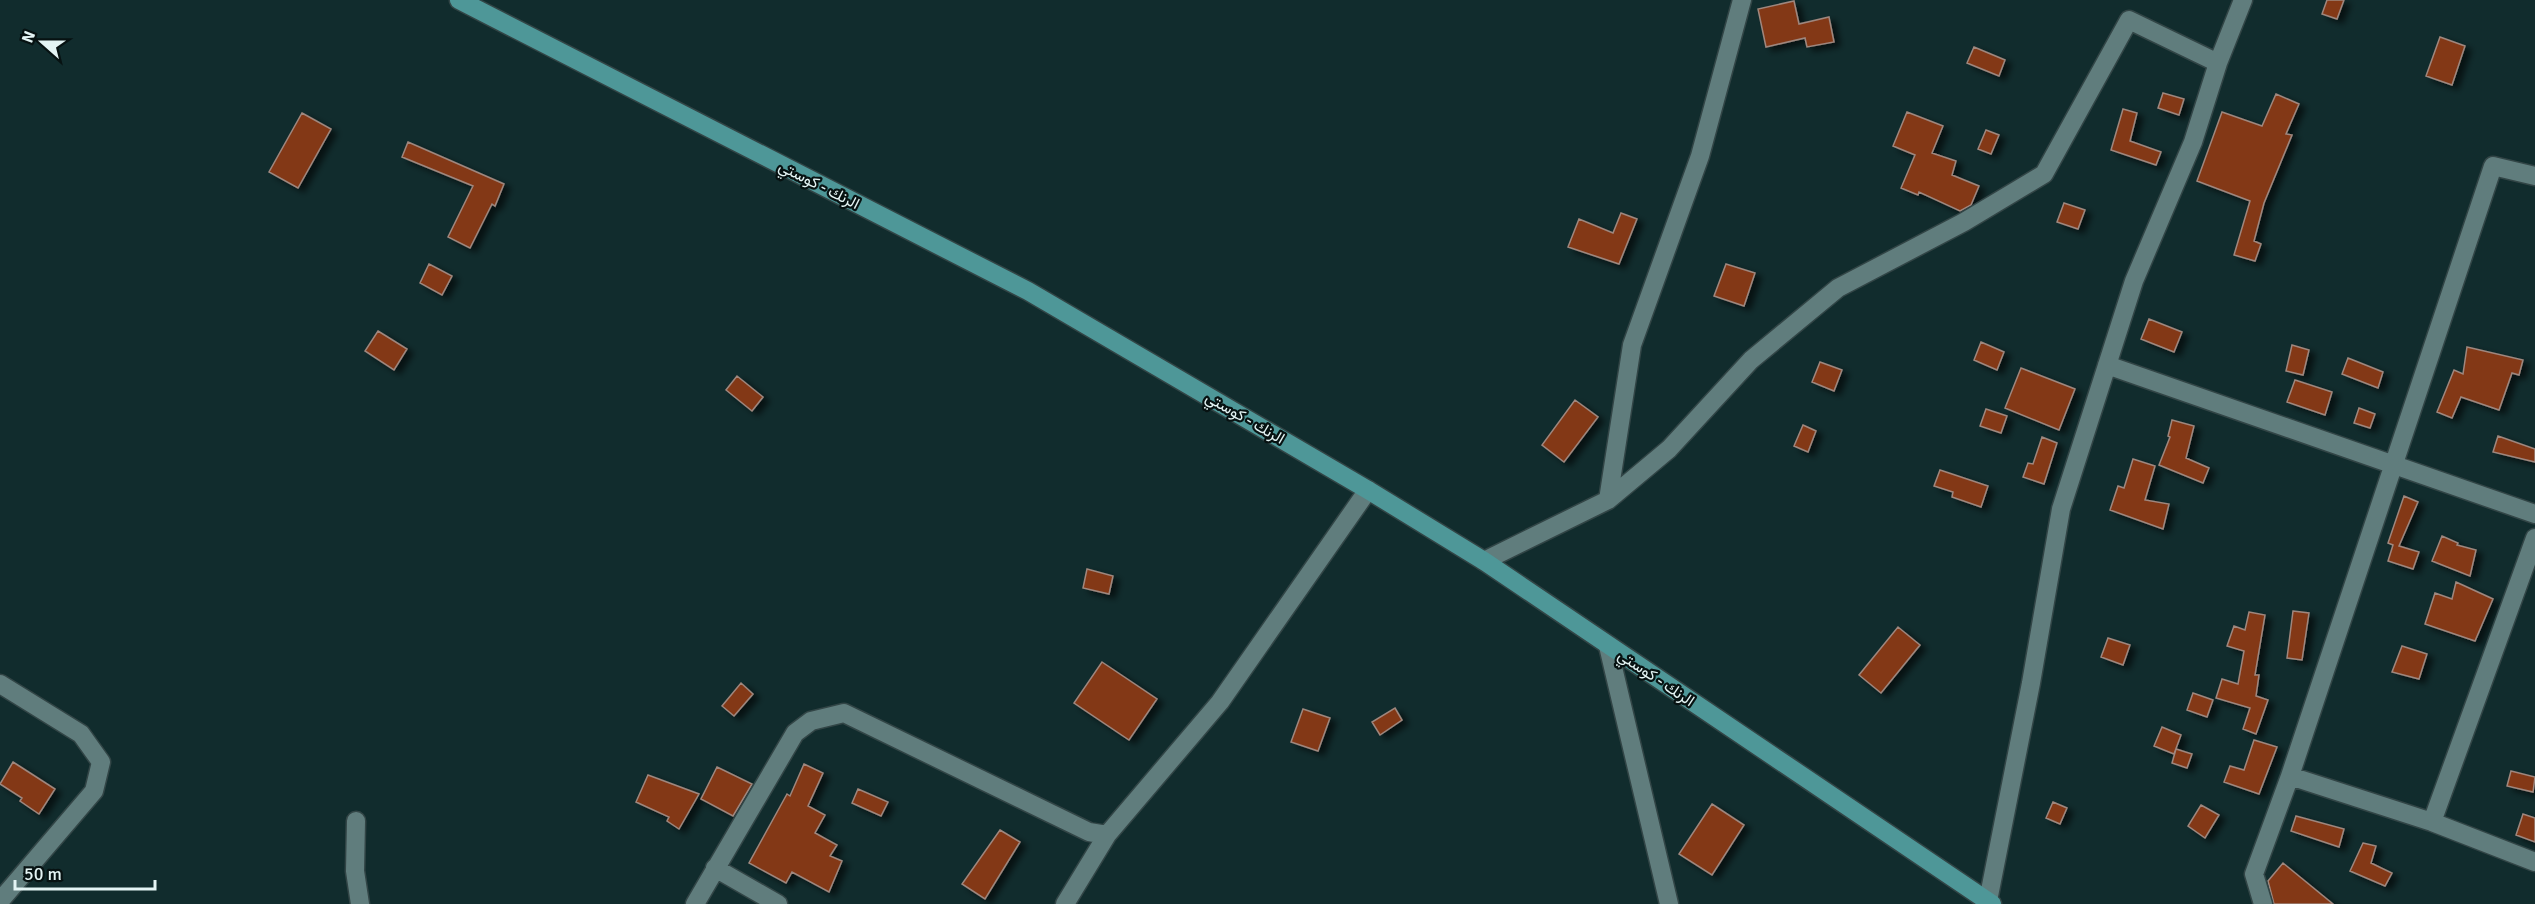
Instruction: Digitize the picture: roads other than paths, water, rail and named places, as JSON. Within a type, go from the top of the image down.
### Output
[{"type":"main road","name":"الرنك - كوستي","points":[[459,0],[1028,291],[1368,490],[1484,561],[1990,903]]},
{"type":"street","points":[[1608,500],[1632,345],[1700,156],[1742,0]]},
{"type":"street","points":[[1990,903],[2061,509],[2134,280],[2193,142],[2218,63],[2243,0]]},
{"type":"street","points":[[1484,561],[1608,500],[1669,448],[1751,360],[1838,288],[1964,222],[2044,174],[2129,20],[2218,63]]},
{"type":"street","points":[[2264,904],[2254,874],[2290,776],[2493,166],[2535,176]]},
{"type":"street","points":[[2107,365],[2535,514]]},
{"type":"street","points":[[1065,904],[1107,835],[1220,702],[1368,490]]},
{"type":"street","points":[[2432,822],[2535,538]]},
{"type":"street","points":[[1608,646],[1669,904]]},
{"type":"street","points":[[0,684],[81,734],[101,762],[94,791],[0,901]]},
{"type":"street","points":[[695,904],[795,733],[811,721],[844,713],[1089,832],[1107,835]]},
{"type":"street","points":[[2290,776],[2432,822],[2535,862]]},
{"type":"street","points":[[356,821],[355,871],[360,904]]},
{"type":"street","points":[[715,868],[778,904]]}]
